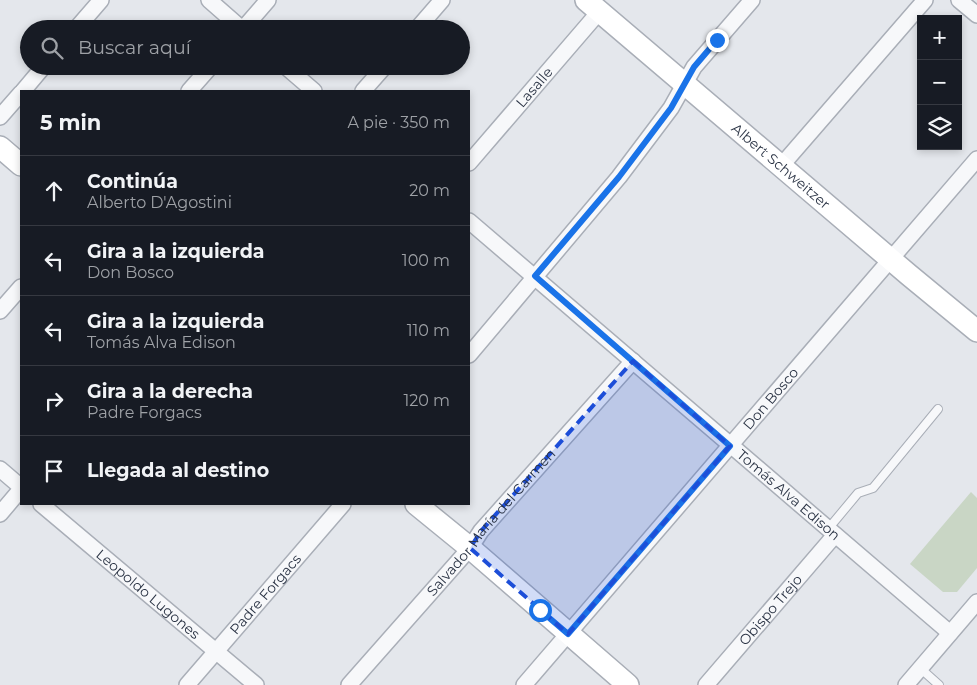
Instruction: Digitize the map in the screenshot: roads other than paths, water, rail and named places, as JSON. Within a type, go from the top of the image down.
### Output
[{"type":"main road","name":"Albert Schweitzer","points":[[592,6],[977,331]]},
{"type":"main road","points":[[0,146],[20,164]]},
{"type":"main road","points":[[417,505],[470,548],[628,685]]},
{"type":"street","points":[[84,20],[101,0]]},
{"type":"street","points":[[208,0],[231,20]]},
{"type":"street","points":[[250,20],[268,0]]},
{"type":"street","points":[[425,20],[442,0]]},
{"type":"street","points":[[470,354],[619,177],[671,108],[694,67],[752,0]]},
{"type":"street","points":[[781,166],[925,0]]},
{"type":"street","points":[[959,0],[977,16]]},
{"type":"street","name":"Lasalle","points":[[470,162],[592,6]]},
{"type":"street","points":[[24,90],[36,75]]},
{"type":"street","points":[[190,90],[203,75]]},
{"type":"street","points":[[295,75],[313,90]]},
{"type":"street","points":[[364,90],[377,75]]},
{"type":"street","points":[[0,117],[20,94]]},
{"type":"street","name":"Don Bosco","points":[[524,685],[977,159]]},
{"type":"street","name":"Tomás Alva Edison","points":[[470,222],[950,633]]},
{"type":"street","points":[[0,311],[20,288]]},
{"type":"street","name":"Salvador María del Carmen","points":[[350,685],[470,548],[481,531],[633,361]]},
{"type":"street","points":[[0,469],[20,487]]},
{"type":"street","points":[[0,514],[20,489]]},
{"type":"street","name":"Leopoldo Lugones","points":[[42,505],[256,685]]},
{"type":"street","name":"Padre Forgacs","points":[[187,685],[342,505]]},
{"type":"street","name":"Obispo Trejo","points":[[706,685],[832,532]]},
{"type":"street","points":[[906,685],[977,602]]},
{"type":"lane","points":[[832,532],[858,493],[873,488],[938,409]]},
{"type":"lane","points":[[920,668],[939,685]]}]
